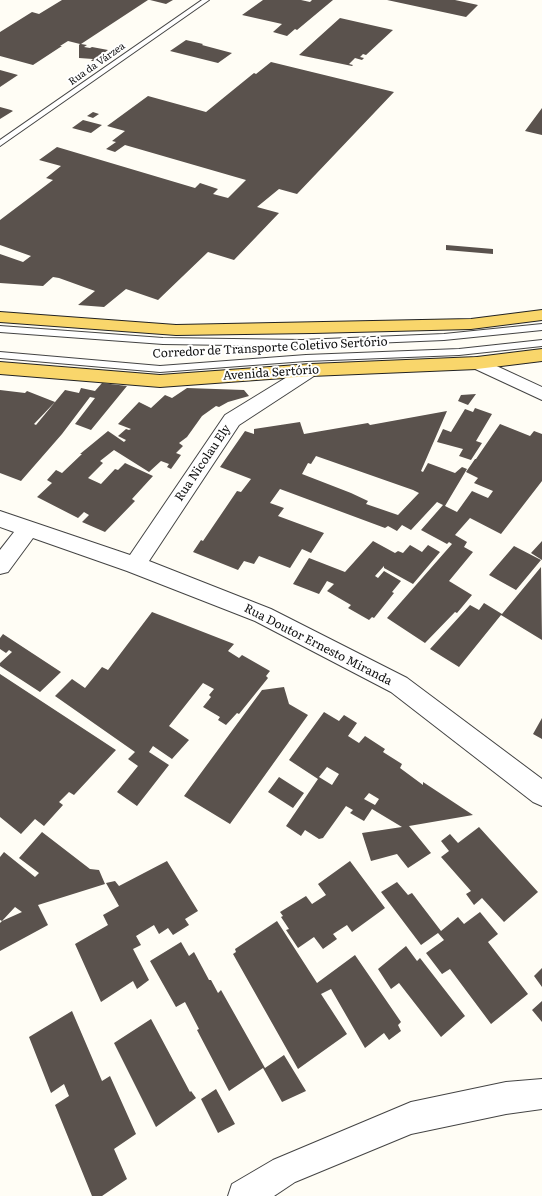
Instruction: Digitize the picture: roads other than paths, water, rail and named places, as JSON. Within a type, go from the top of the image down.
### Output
[{"type":"main road","points":[[0,316],[176,330],[472,324],[542,315]]},
{"type":"main road","name":"Avenida Sertório","points":[[0,368],[160,381],[311,370],[477,363],[542,355]]},
{"type":"street","points":[[477,363],[542,394]]},
{"type":"street","name":"Rua Nicolau Ely","points":[[136,565],[232,420],[311,370]]},
{"type":"street","name":"Rua Doutor Ernesto Miranda","points":[[0,519],[136,565],[263,614],[399,685],[542,794]]},
{"type":"street","points":[[0,566],[28,528]]},
{"type":"street","points":[[244,1196],[284,1171],[411,1118],[506,1098],[542,1094]]},
{"type":"lane","name":"Rua da Várzea","points":[[0,144],[206,0]]},
{"type":"lane","name":"Corredor de Transporte Coletivo Sertório","points":[[0,329],[163,341],[302,343],[444,337],[542,327]]},
{"type":"lane","name":"Corredor de Transporte Coletivo Sertório","points":[[0,355],[160,369],[306,358],[459,352],[542,343]]},
{"type":"lane","points":[[459,352],[477,363]]}]
